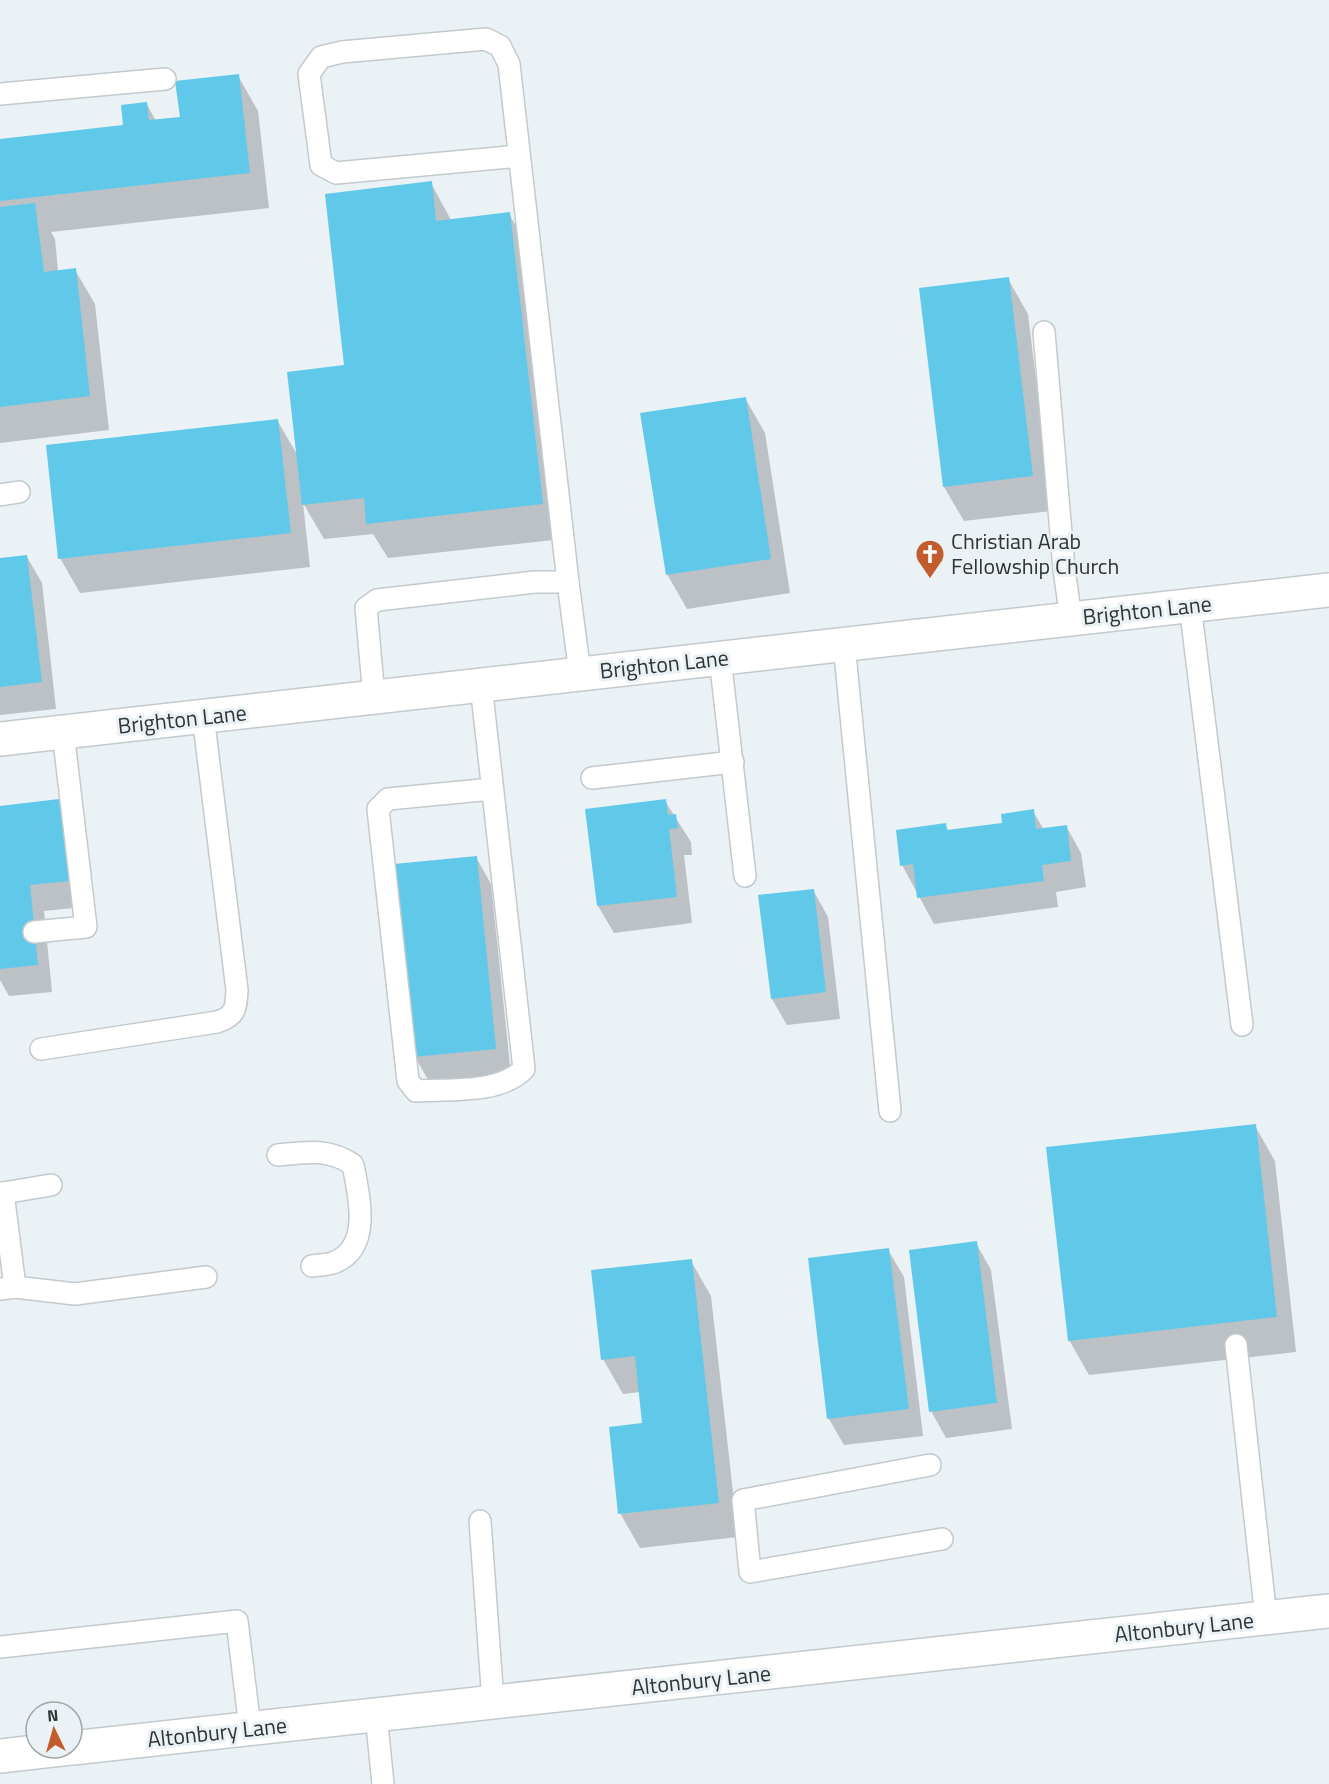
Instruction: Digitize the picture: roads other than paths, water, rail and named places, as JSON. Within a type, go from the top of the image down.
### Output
[{"type":"street","name":"Brighton Lane","points":[[0,739],[1329,590]]},
{"type":"street","name":"Altonbury Lane","points":[[84,1747],[1329,1611]]},
{"type":"street","name":"Altonbury Lane","points":[[0,1756],[24,1753]]},
{"type":"lane","points":[[519,156],[336,173],[321,165],[309,74],[321,57],[342,52],[486,39],[500,46],[509,64],[580,674]]},
{"type":"lane","points":[[0,94],[165,79]]},
{"type":"lane","points":[[1044,332],[1064,569],[1071,619]]},
{"type":"lane","points":[[374,697],[366,608],[376,600],[535,582],[568,582]]},
{"type":"lane","points":[[1191,605],[1242,1025]]},
{"type":"lane","points":[[844,644],[890,1111]]},
{"type":"lane","points":[[720,658],[746,876]]},
{"type":"lane","points":[[481,686],[524,1069],[517,1076],[487,1086],[416,1091],[408,1081],[378,809],[388,799],[492,789]]},
{"type":"lane","points":[[41,1049],[217,1022],[230,1018],[236,1010],[237,990],[203,716]]},
{"type":"lane","points":[[34,932],[86,927],[63,732]]},
{"type":"lane","points":[[592,778],[733,762]]},
{"type":"lane","points":[[278,1155],[313,1152],[339,1155],[353,1165],[360,1198],[359,1232],[354,1250],[335,1262],[312,1266]]},
{"type":"lane","points":[[51,1185],[1,1193],[8,1288],[75,1294],[206,1277]]},
{"type":"lane","points":[[1236,1345],[1266,1618]]},
{"type":"lane","points":[[930,1465],[743,1500],[750,1572],[942,1539]]},
{"type":"lane","points":[[480,1521],[494,1702]]},
{"type":"lane","points":[[0,1647],[237,1621],[250,1728]]},
{"type":"lane","points":[[376,1715],[383,1784]]},
{"type":"place","name":"Christian Arab Fellowship Church","points":[[930,580]]}]
